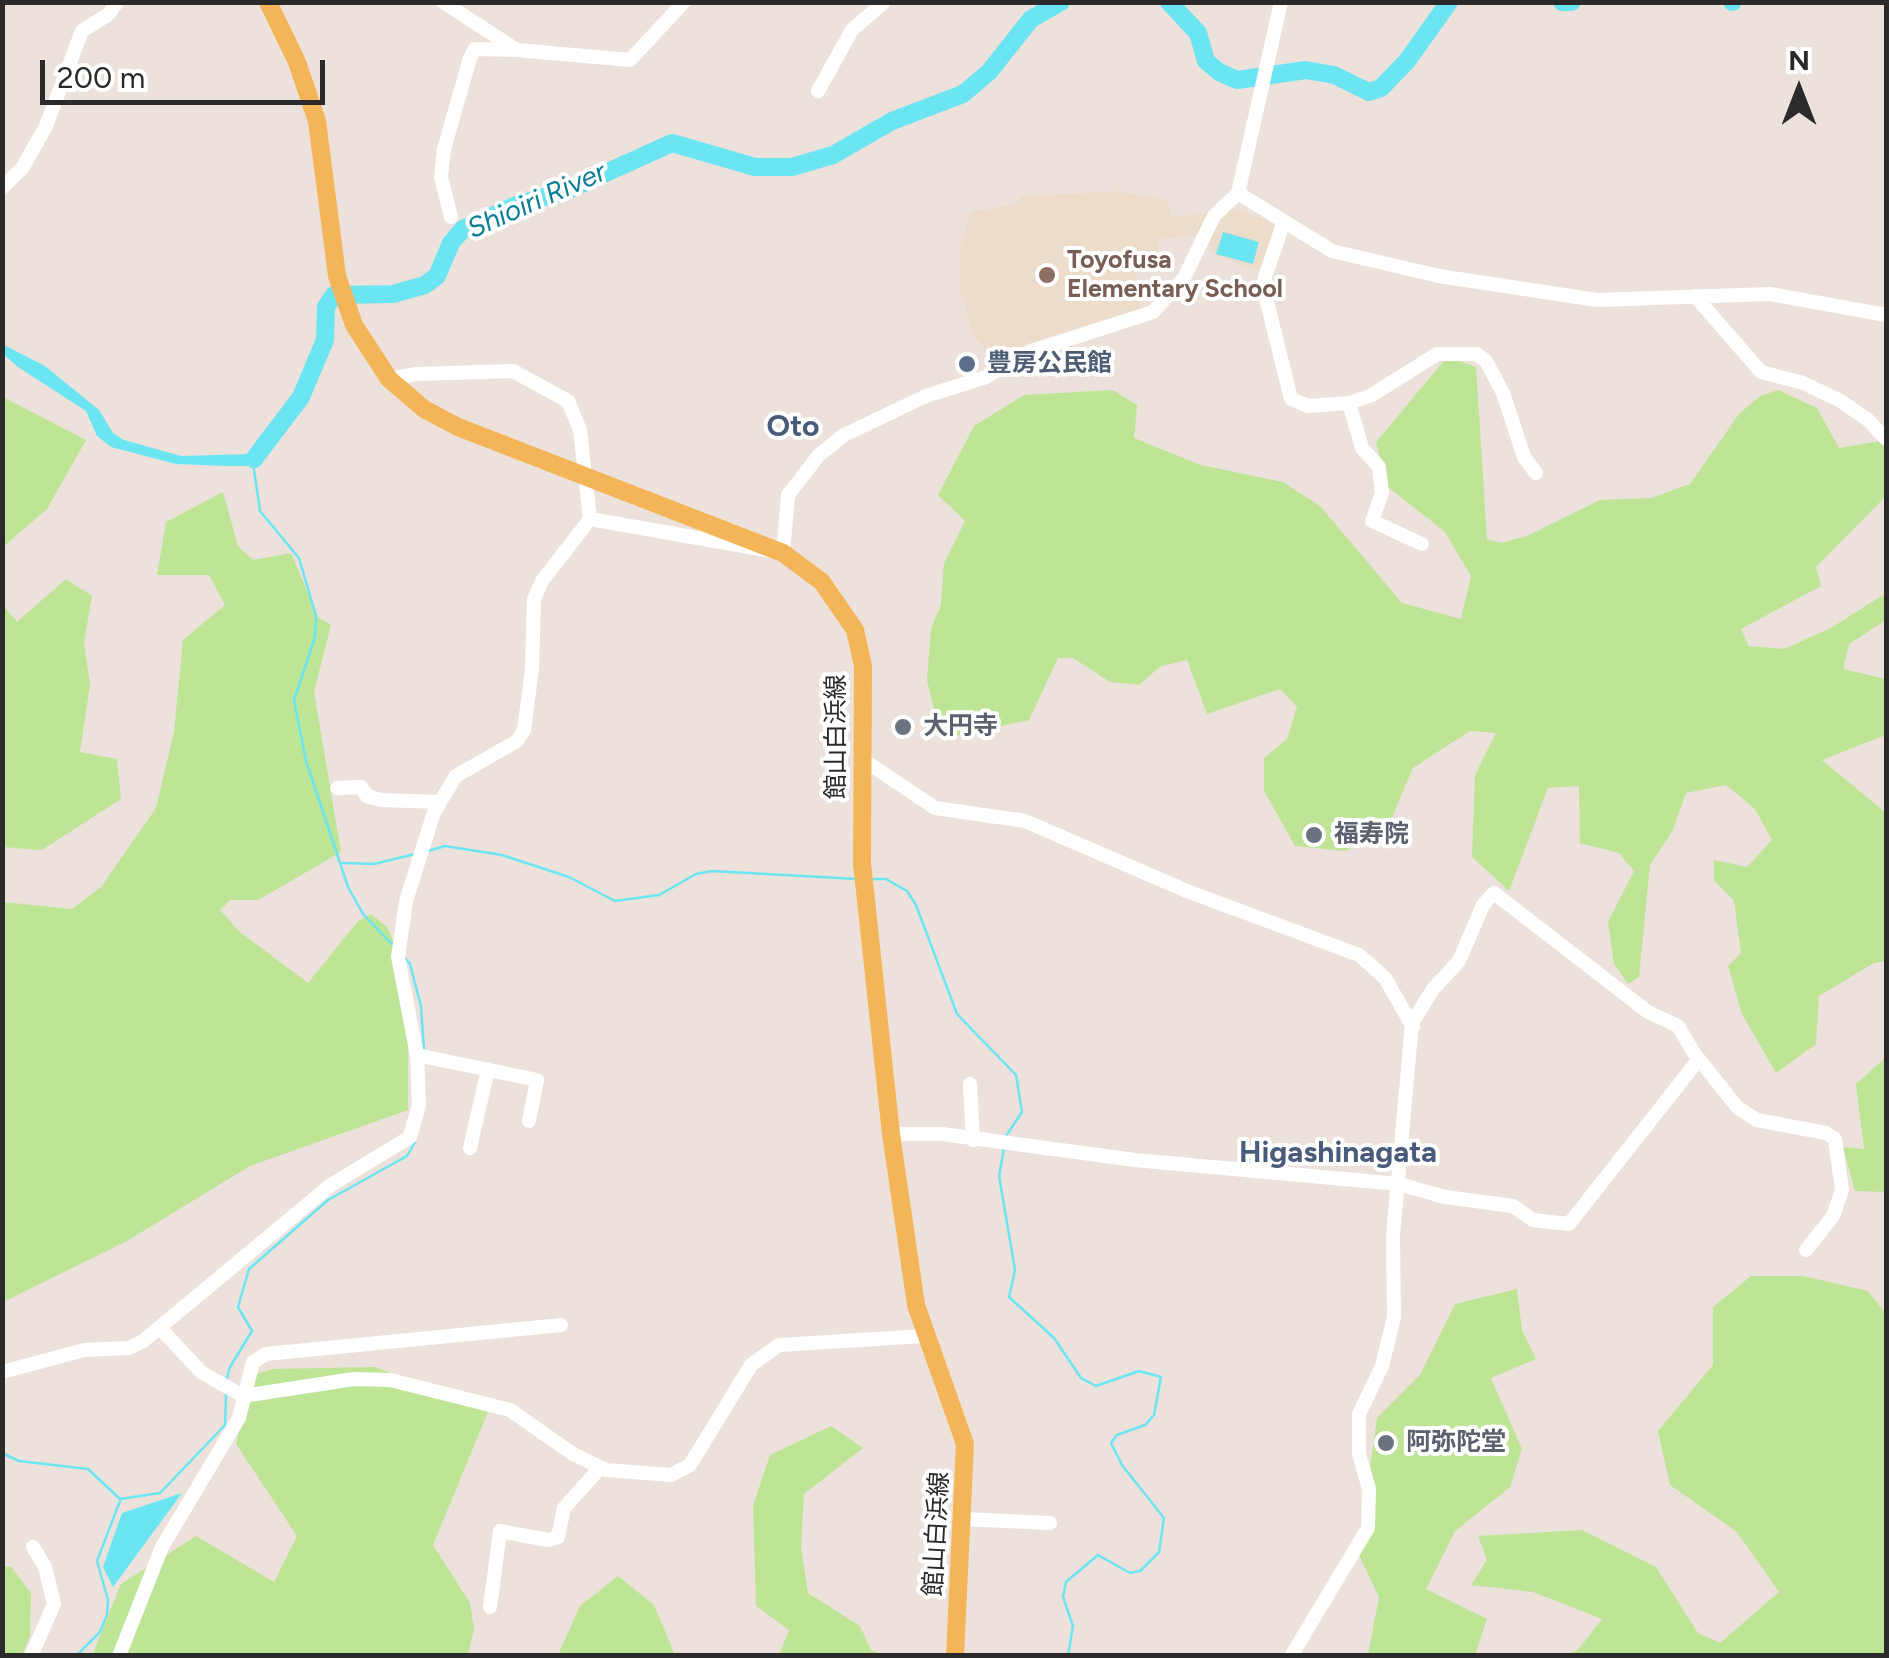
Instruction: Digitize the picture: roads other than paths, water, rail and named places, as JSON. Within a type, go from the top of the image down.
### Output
[{"type":"main road","name":"館山白浜線","points":[[268,2],[297,62],[318,121],[337,276],[354,325],[389,379],[424,409],[458,427],[783,553],[822,582],[855,630],[863,666],[862,863],[891,1134],[924,1336],[962,1429],[963,1518],[956,1656]]},
{"type":"street","points":[[2,188],[18,174],[46,126],[82,30],[109,14],[118,2]]},
{"type":"street","points":[[442,2],[516,50]]},
{"type":"street","points":[[451,217],[441,178],[442,164],[475,49],[630,60],[684,2]]},
{"type":"street","points":[[818,92],[852,30],[884,2]]},
{"type":"street","points":[[590,519],[783,553],[788,495],[819,455],[844,435],[926,396],[986,377],[1029,352],[1153,312],[1184,278],[1214,216],[1238,193],[1280,2]]},
{"type":"street","points":[[1238,193],[1332,251],[1440,276],[1584,300],[1770,294],[1886,316]]},
{"type":"street","points":[[1283,224],[1266,288],[1275,344],[1291,399],[1308,406],[1349,403],[1372,395],[1437,354],[1476,354],[1486,361],[1503,393],[1524,457],[1536,473]]},
{"type":"street","points":[[1695,296],[1761,372],[1803,383],[1839,400],[1868,420],[1886,439]]},
{"type":"street","points":[[2,1372],[84,1350],[128,1348],[161,1329],[206,1284],[332,1186],[404,1144],[419,1105],[424,1056],[399,950],[415,870],[440,802],[468,766],[508,747],[524,730],[532,669],[534,599],[542,582],[590,519],[580,430],[568,401],[513,371],[389,379]]},
{"type":"street","points":[[1349,403],[1362,448],[1380,466],[1382,493],[1372,521],[1422,544]]},
{"type":"street","points":[[862,759],[934,808],[1025,821],[1187,891],[1350,950],[1386,978],[1413,1027]]},
{"type":"street","points":[[338,788],[361,787],[368,796],[381,800],[440,802]]},
{"type":"street","points":[[1291,1656],[1368,1528],[1369,1489],[1359,1454],[1359,1414],[1382,1366],[1394,1317],[1393,1236],[1413,1027],[1433,989],[1459,961],[1483,905],[1494,893],[1504,896],[1648,1012],[1678,1026],[1738,1108],[1757,1120],[1826,1133],[1835,1140],[1842,1190],[1833,1216],[1806,1250]]},
{"type":"street","points":[[424,1056],[536,1080],[529,1121]]},
{"type":"street","points":[[891,1134],[942,1134],[1005,1145],[1399,1184],[1445,1197],[1513,1206],[1533,1220],[1570,1224],[1699,1059]]},
{"type":"street","points":[[470,1148],[488,1070]]},
{"type":"street","points":[[970,1084],[973,1140]]},
{"type":"street","points":[[231,1390],[253,1362],[266,1354],[560,1326]]},
{"type":"street","points":[[161,1329],[201,1372],[231,1390],[354,1379],[390,1380],[510,1410],[600,1468],[671,1475],[685,1469],[750,1365],[779,1344],[924,1336]]},
{"type":"street","points":[[119,1656],[152,1567],[239,1418],[231,1390]]},
{"type":"street","points":[[490,1607],[500,1531],[548,1540],[558,1537],[564,1508],[600,1468]]},
{"type":"street","points":[[963,1518],[1050,1523]]},
{"type":"street","points":[[31,1656],[54,1604],[45,1568],[33,1547]]},
{"type":"water","points":[[1223,232],[1259,242],[1253,264],[1216,254]]},
{"type":"water","points":[[2,344],[45,366],[99,410],[113,433],[124,440],[181,456],[251,454],[267,443],[264,451],[251,466],[227,466],[176,464],[111,447],[97,436],[86,411],[18,367],[3,354]]},
{"type":"water","points":[[182,1493],[113,1587],[103,1567],[122,1513]]},
{"type":"waterway","name":"Shioiri River","points":[[254,459],[301,397],[325,340],[326,307],[334,295],[393,294],[425,285],[437,276],[451,243],[463,229],[517,205],[568,190],[672,143],[755,167],[792,167],[833,155],[892,121],[963,94],[989,72],[1031,19],[1061,2]]},
{"type":"waterway","points":[[1169,2],[1198,33],[1206,61],[1219,72],[1237,80],[1306,70],[1334,75],[1369,92],[1381,88],[1407,61],[1449,2]]},
{"type":"waterway","points":[[1562,2],[1572,2]]},
{"type":"waterway","points":[[253,463],[260,511],[299,558],[316,616],[315,637],[294,700],[306,761],[348,887],[363,914],[392,944]]},
{"type":"waterway","points":[[428,851],[445,846],[502,855],[569,877],[615,901],[659,895],[696,874],[712,871],[857,879]]},
{"type":"waterway","points":[[343,863],[374,864],[415,854]]},
{"type":"waterway","points":[[870,879],[886,879],[907,891],[916,905],[957,1014],[1016,1075],[1022,1112],[1006,1136]]},
{"type":"waterway","points":[[404,957],[410,964],[421,1006],[424,1050]]},
{"type":"waterway","points":[[226,1382],[230,1367],[252,1331],[238,1307],[249,1269],[328,1200],[407,1156],[415,1142]]},
{"type":"waterway","points":[[1004,1148],[999,1176],[1015,1270],[1009,1297],[1054,1338],[1081,1378],[1096,1386],[1139,1371],[1161,1377],[1154,1415],[1145,1425],[1117,1435],[1111,1443],[1122,1465],[1164,1518],[1159,1552],[1140,1571],[1130,1573],[1098,1555],[1066,1582],[1063,1597],[1073,1626],[1068,1656]]},
{"type":"waterway","points":[[2,1453],[19,1461],[88,1469],[120,1499],[160,1493],[225,1425],[226,1395]]},
{"type":"waterway","points":[[76,1656],[100,1632],[107,1615],[108,1600],[97,1561],[120,1501]]},
{"type":"place","name":"Toyofusa Elementary School","points":[[1047,275]]},
{"type":"place","name":"豊房公民館","points":[[967,364]]},
{"type":"place","name":"大円寺","points":[[903,727]]},
{"type":"place","name":"福寿院","points":[[1314,835]]},
{"type":"place","name":"阿弥陀堂","points":[[1386,1443]]},
{"type":"district","name":"Oto","points":[[793,427]]},
{"type":"district","name":"Higashinagata","points":[[1338,1153]]}]
